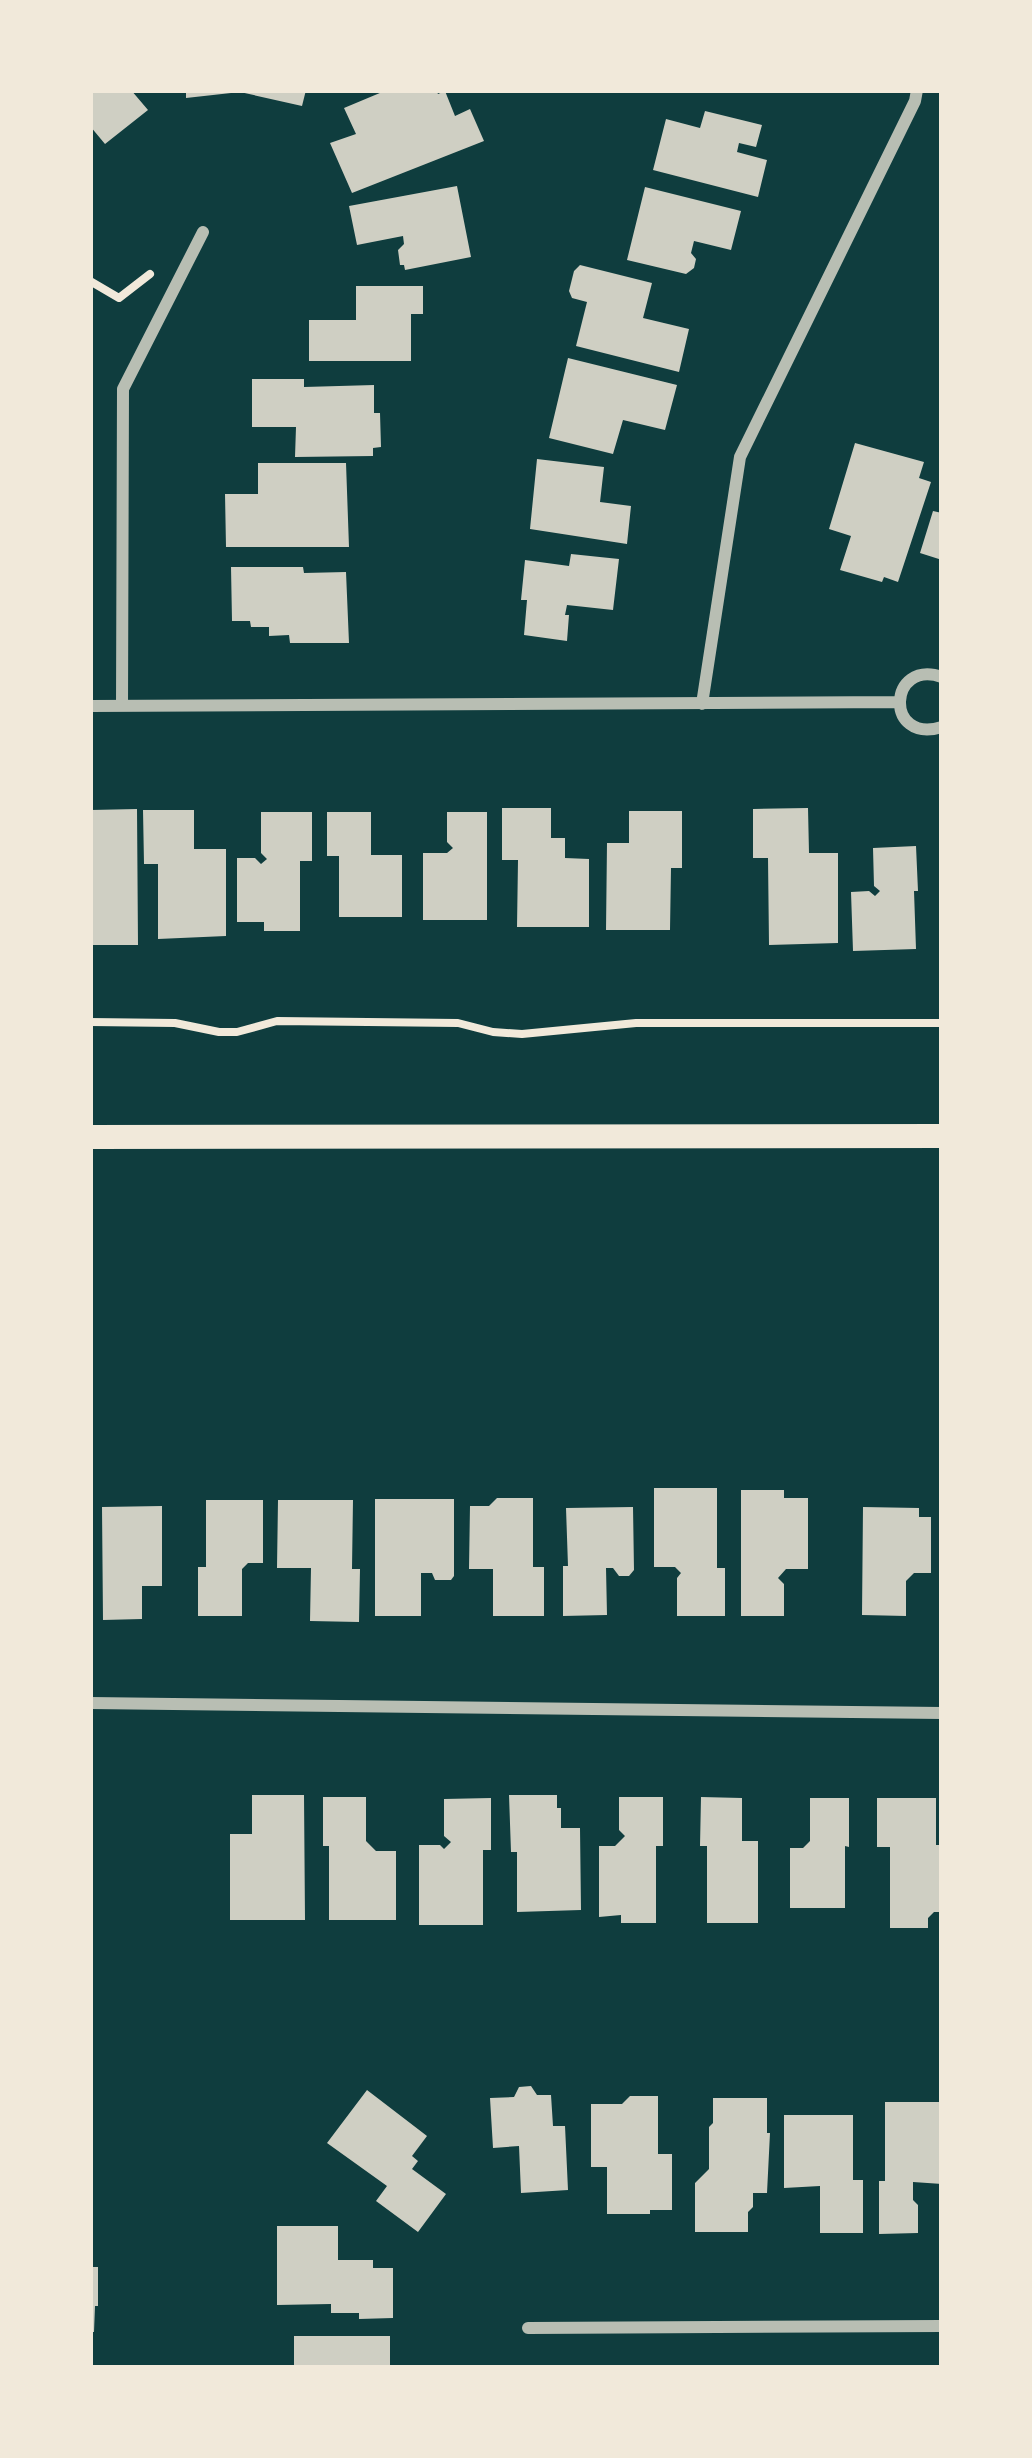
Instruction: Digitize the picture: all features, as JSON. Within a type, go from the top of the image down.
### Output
[{"type":"main road","points":[[90,1137],[942,1136]]},
{"type":"street","points":[[702,704],[740,457],[917,90]]},
{"type":"street","points":[[122,706],[123,389],[203,232]]},
{"type":"street","points":[[942,677],[930,673],[912,678],[899,702],[913,727],[942,727]]},
{"type":"street","points":[[90,706],[899,702]]},
{"type":"street","points":[[90,1703],[942,1713]]},
{"type":"street","points":[[528,2328],[942,2326]]},
{"type":"path","points":[[90,1022],[175,1023],[219,1032],[278,1021],[458,1023],[522,1034],[636,1023],[942,1023]]},
{"type":"building","points":[[90,90],[131,90],[148,110],[105,144],[90,126]]},
{"type":"building","points":[[186,90],[306,90],[302,106],[240,92],[186,98]]},
{"type":"building","points":[[387,90],[445,91],[455,116],[470,109],[484,141],[352,193],[330,143],[356,134],[344,108]]},
{"type":"building","points":[[705,111],[762,125],[756,147],[739,143],[737,152],[767,160],[758,197],[653,170],[666,119],[700,128]]},
{"type":"building","points":[[457,186],[471,257],[405,270],[398,250],[404,244],[403,236],[357,245],[349,206]]},
{"type":"building","points":[[645,187],[741,211],[731,250],[694,241],[694,268],[686,274],[627,260]]},
{"type":"building","points":[[580,265],[652,283],[643,318],[689,329],[679,372],[576,346],[587,302],[572,298],[569,291]]},
{"type":"building","points":[[356,286],[423,286],[423,314],[411,314],[411,361],[309,361],[309,320],[356,320]]},
{"type":"building","points":[[568,358],[677,385],[665,430],[623,420],[613,454],[549,438]]},
{"type":"building","points":[[252,379],[304,379],[304,387],[374,385],[381,447],[373,448],[373,456],[295,457],[296,427],[252,427]]},
{"type":"building","points":[[855,443],[924,462],[919,478],[931,482],[898,582],[840,570],[851,536],[829,529]]},
{"type":"building","points":[[537,459],[604,467],[600,502],[631,506],[627,544],[530,529]]},
{"type":"building","points":[[258,463],[346,463],[349,547],[226,547],[225,494],[258,494]]},
{"type":"building","points":[[933,511],[942,513],[942,560],[920,553]]},
{"type":"building","points":[[571,554],[619,559],[613,610],[567,605],[567,641],[524,635],[525,560],[569,566]]},
{"type":"building","points":[[231,567],[346,572],[349,643],[290,643],[289,635],[269,636],[269,627],[232,621]]},
{"type":"building","points":[[502,808],[551,808],[551,838],[565,838],[565,858],[589,859],[589,927],[517,927],[518,860],[502,860]]},
{"type":"building","points":[[808,808],[809,853],[838,853],[838,943],[769,945],[768,858],[753,858],[753,809]]},
{"type":"building","points":[[137,809],[138,945],[90,945],[91,810]]},
{"type":"building","points":[[143,810],[194,810],[194,849],[226,849],[226,936],[158,939],[158,864],[144,864]]},
{"type":"building","points":[[629,811],[682,811],[682,868],[671,868],[670,930],[606,930],[607,843],[629,843]]},
{"type":"building","points":[[261,812],[312,812],[312,861],[300,861],[300,931],[264,931],[264,922],[237,922],[237,858],[255,858],[261,864],[267,859],[261,853]]},
{"type":"building","points":[[327,812],[371,812],[371,855],[402,855],[402,917],[339,917],[339,856],[327,856]]},
{"type":"building","points":[[447,812],[487,812],[487,920],[423,920],[423,853],[447,853],[453,848],[447,842]]},
{"type":"building","points":[[916,846],[916,949],[853,951],[851,892],[869,891],[875,896],[880,891],[874,886],[873,848]]},
{"type":"building","points":[[654,1488],[717,1488],[717,1568],[725,1568],[725,1616],[677,1616],[681,1573],[675,1567],[654,1567]]},
{"type":"building","points":[[741,1490],[784,1490],[784,1498],[808,1498],[808,1569],[786,1569],[778,1578],[784,1584],[784,1616],[741,1616]]},
{"type":"building","points":[[497,1498],[533,1498],[533,1567],[544,1567],[544,1616],[493,1616],[493,1569],[469,1569],[470,1506],[489,1506]]},
{"type":"building","points":[[375,1499],[454,1499],[454,1576],[435,1580],[432,1573],[421,1573],[421,1616],[375,1616]]},
{"type":"building","points":[[206,1500],[263,1500],[263,1563],[248,1563],[242,1569],[242,1616],[198,1616],[198,1567],[206,1567]]},
{"type":"building","points":[[278,1500],[353,1500],[352,1569],[360,1569],[359,1622],[310,1621],[311,1568],[277,1568]]},
{"type":"building","points":[[162,1506],[162,1586],[142,1586],[142,1619],[103,1620],[102,1507]]},
{"type":"building","points":[[633,1507],[634,1570],[629,1576],[619,1576],[613,1568],[606,1568],[607,1615],[563,1616],[563,1566],[568,1566],[566,1508]]},
{"type":"building","points":[[863,1507],[919,1508],[919,1517],[931,1517],[931,1573],[914,1573],[906,1581],[906,1616],[862,1615]]},
{"type":"building","points":[[252,1795],[304,1795],[305,1920],[230,1920],[230,1834],[252,1834]]},
{"type":"building","points":[[509,1795],[557,1795],[561,1828],[580,1828],[581,1910],[517,1912],[517,1852],[511,1852]]},
{"type":"building","points":[[323,1797],[366,1797],[366,1841],[376,1851],[396,1851],[396,1920],[329,1920],[329,1846],[323,1846]]},
{"type":"building","points":[[619,1797],[663,1797],[663,1846],[656,1846],[656,1923],[621,1923],[621,1915],[599,1917],[599,1846],[615,1846],[625,1836],[619,1830]]},
{"type":"building","points":[[701,1797],[742,1798],[742,1841],[758,1841],[758,1923],[707,1923],[707,1846],[700,1846]]},
{"type":"building","points":[[491,1798],[491,1850],[483,1850],[483,1925],[419,1925],[419,1845],[444,1849],[451,1842],[444,1836],[444,1799]]},
{"type":"building","points":[[810,1798],[849,1798],[845,1908],[790,1908],[790,1848],[803,1848],[810,1841]]},
{"type":"building","points":[[877,1798],[936,1798],[942,1912],[928,1918],[928,1928],[890,1928],[890,1847],[877,1847]]},
{"type":"building","points":[[531,2086],[537,2095],[551,2095],[553,2126],[565,2126],[568,2190],[521,2193],[519,2146],[493,2148],[490,2098],[514,2097],[519,2087]]},
{"type":"building","points":[[367,2090],[427,2136],[412,2156],[418,2161],[412,2169],[446,2194],[418,2232],[376,2201],[387,2186],[327,2143]]},
{"type":"building","points":[[630,2096],[658,2096],[658,2154],[672,2154],[672,2210],[607,2214],[607,2167],[591,2167],[591,2104],[622,2104]]},
{"type":"building","points":[[713,2098],[767,2098],[767,2193],[753,2193],[748,2232],[695,2232],[695,2183],[709,2169]]},
{"type":"building","points":[[885,2102],[942,2102],[942,2184],[913,2182],[918,2233],[879,2234]]},
{"type":"building","points":[[784,2115],[853,2115],[853,2180],[863,2180],[863,2233],[820,2233],[820,2186],[784,2188]]},
{"type":"building","points":[[277,2226],[338,2226],[338,2260],[373,2260],[373,2268],[393,2268],[393,2318],[359,2319],[359,2313],[331,2313],[331,2304],[277,2305]]},
{"type":"building","points":[[90,2267],[98,2267],[94,2332],[90,2332]]},
{"type":"building","points":[[294,2336],[390,2336],[390,2368],[294,2368]]}]
